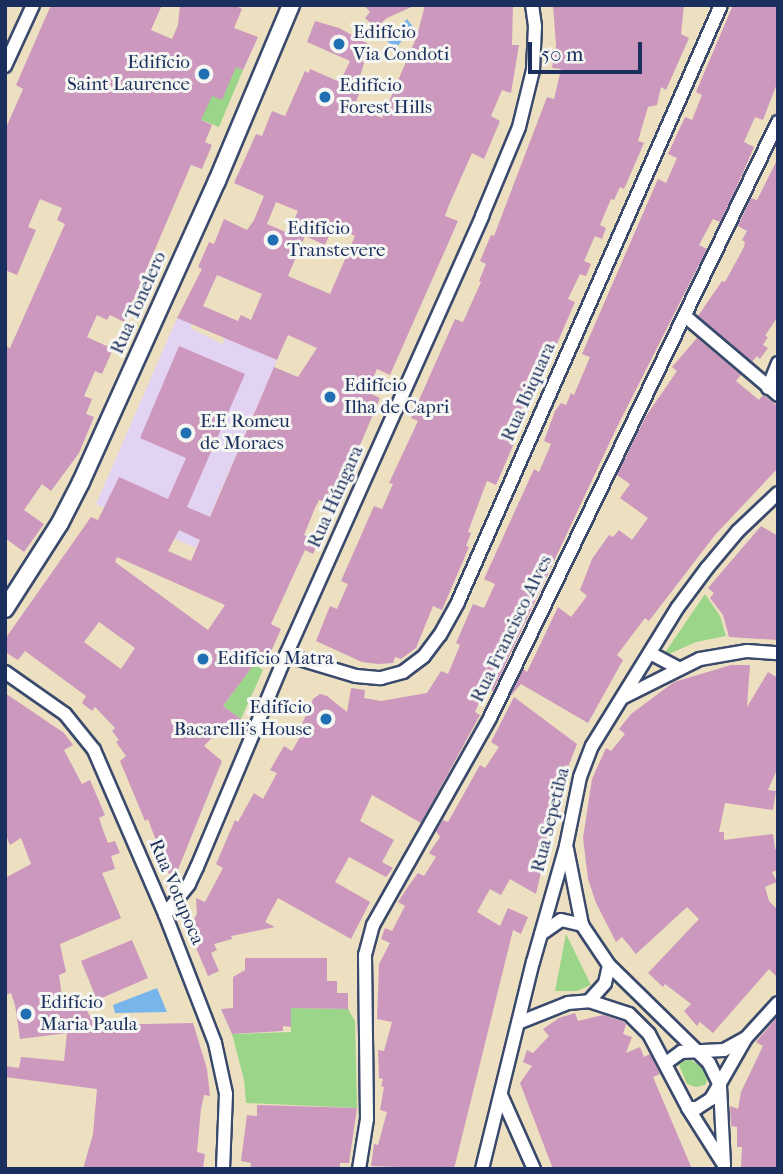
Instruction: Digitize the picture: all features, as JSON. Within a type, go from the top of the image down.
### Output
[{"type":"street","points":[[5,66],[33,5]]},
{"type":"street","name":"Rua Tonelero","points":[[5,609],[60,523],[81,482],[217,181],[291,5]]},
{"type":"street","name":"Rua Húngara","points":[[165,914],[188,884],[197,867],[286,655],[519,127],[533,70],[535,26],[532,5]]},
{"type":"street","name":"Rua Ibiquara","points":[[286,655],[356,676],[381,678],[403,672],[424,656],[440,635],[458,602],[721,5]]},
{"type":"street","name":"Rua Francisco Alves","points":[[359,1169],[367,1119],[365,955],[373,925],[490,718],[778,122]]},
{"type":"street","points":[[685,316],[773,391]]},
{"type":"street","points":[[773,391],[778,363]]},
{"type":"street","name":"Rua Sepetiba","points":[[482,1169],[566,846],[580,777],[592,746],[707,568],[738,531],[778,493]]},
{"type":"street","points":[[621,698],[678,668],[722,653],[747,650],[778,653]]},
{"type":"street","points":[[650,653],[678,668]]},
{"type":"street","name":"Rua Votupoca","points":[[5,672],[65,714],[94,750],[203,1007],[223,1068],[227,1122],[223,1169]]},
{"type":"street","points":[[631,682],[651,682]]},
{"type":"street","points":[[566,846],[582,925],[609,965],[715,1071],[720,1086],[724,1167]]},
{"type":"street","points":[[541,934],[561,920],[582,925]]},
{"type":"street","points":[[589,1001],[605,983],[609,965]]},
{"type":"street","points":[[629,1014],[639,997]]},
{"type":"street","points":[[518,1023],[568,1003],[589,1001],[629,1014],[649,1034],[688,1108],[724,1167]]},
{"type":"street","points":[[688,1108],[705,1104],[720,1086],[746,1038],[778,1003]]},
{"type":"street","points":[[666,1063],[681,1052],[724,1050],[746,1038]]},
{"type":"street","points":[[501,1095],[534,1169]]},
{"type":"shaded area","name":"E.E Romeu de Moraes","points":[[177,318],[192,324],[190,328],[222,344],[225,338],[277,360],[196,548],[96,504]]},
{"type":"green space","points":[[223,61],[243,70],[219,127],[194,117]]},
{"type":"green space","points":[[705,594],[720,616],[726,636],[696,642],[662,657]]},
{"type":"green space","points":[[254,664],[263,670],[241,719],[223,706]]},
{"type":"green space","points":[[566,934],[591,985],[577,991],[555,991]]},
{"type":"green space","points":[[290,1008],[348,1009],[355,1021],[357,1108],[246,1103],[244,1080],[232,1034],[291,1032]]},
{"type":"green space","points":[[687,1058],[711,1072],[705,1085],[696,1087],[687,1084],[679,1065]]},
{"type":"water","points":[[407,19],[413,27],[396,48],[387,41]]},
{"type":"water","points":[[157,988],[167,1012],[115,1013],[113,1005]]},
{"type":"building","points":[[51,5],[162,5],[151,30],[172,39],[178,25],[180,5],[234,5],[242,9],[234,28],[258,37],[243,70],[236,67],[222,100],[212,96],[201,120],[212,125],[205,142],[212,145],[202,169],[191,165],[124,322],[110,315],[107,320],[97,315],[87,337],[113,349],[102,374],[95,371],[84,396],[92,399],[86,414],[94,417],[79,453],[51,491],[42,484],[24,510],[44,524],[24,552],[5,538],[5,346],[10,348],[65,224],[57,220],[62,208],[40,199],[28,227],[36,230],[17,275],[5,270],[5,130],[23,89],[16,85]]},
{"type":"building","points":[[364,5],[416,5],[387,18],[376,28],[365,18],[370,12]]},
{"type":"building","points":[[425,5],[513,5],[512,45],[519,45],[511,93],[502,90],[491,116],[500,121],[484,159],[472,153],[449,205],[445,216],[458,221],[390,375],[377,369],[367,392],[380,398],[335,504],[319,500],[315,508],[304,535],[319,541],[313,554],[305,550],[271,624],[281,629],[269,656],[263,652],[223,706],[241,719],[235,731],[225,724],[204,746],[222,761],[177,872],[171,876],[160,862],[163,860],[148,819],[145,821],[120,761],[126,756],[116,742],[119,740],[112,731],[115,728],[95,707],[92,711],[82,703],[86,696],[25,651],[18,660],[5,652],[5,639],[91,517],[98,520],[119,477],[168,499],[186,458],[140,438],[179,346],[245,374],[187,507],[210,517],[274,367],[298,377],[317,348],[288,335],[277,360],[177,318],[202,269],[198,267],[209,242],[214,244],[224,219],[247,230],[254,220],[264,196],[234,183],[256,134],[262,136],[272,111],[285,116],[305,71],[309,73],[310,69],[340,82],[350,61],[307,42],[315,21],[339,28],[370,45],[360,76],[366,78],[354,106],[382,118],[417,36]],"holes":[[[276,202],[298,211],[288,233],[267,224]],[[333,226],[355,236],[330,294],[288,276],[305,236],[325,245]],[[217,275],[262,294],[251,320],[241,315],[238,321],[203,306]],[[179,530],[200,540],[191,561],[168,551]],[[117,557],[225,605],[208,630],[115,562]],[[99,622],[135,648],[121,669],[84,642]]]},
{"type":"building","points":[[553,5],[684,5],[681,34],[689,38],[666,90],[661,87],[657,105],[648,107],[638,141],[644,143],[624,189],[620,187],[614,200],[611,199],[600,225],[606,228],[602,239],[595,236],[584,261],[591,264],[586,276],[580,274],[568,299],[575,302],[496,485],[487,481],[468,532],[471,533],[466,546],[469,547],[442,610],[433,606],[416,648],[401,659],[395,657],[393,663],[362,662],[316,641],[330,606],[337,609],[348,584],[341,581],[374,506],[382,509],[393,484],[389,483],[418,421],[411,418],[455,319],[463,322],[481,282],[479,281],[486,264],[480,261],[491,235],[494,236],[547,97],[554,99],[561,69],[552,68],[556,45]]},
{"type":"building","points":[[733,5],[778,5],[778,81],[763,120],[755,117],[744,142],[754,147],[735,191],[720,222],[713,219],[699,245],[707,249],[617,427],[493,691],[486,688],[475,712],[480,715],[421,823],[372,795],[360,821],[394,840],[382,862],[393,868],[386,877],[349,857],[335,882],[370,902],[351,939],[278,898],[265,922],[275,927],[231,936],[232,939],[214,944],[217,950],[211,953],[219,971],[208,976],[191,936],[191,924],[197,914],[196,898],[205,902],[223,868],[216,864],[235,820],[238,822],[254,793],[263,799],[277,773],[270,770],[284,746],[292,751],[306,726],[302,724],[313,699],[320,694],[327,696],[347,712],[351,688],[365,690],[364,698],[381,701],[427,693],[441,671],[448,674],[460,645],[456,643],[473,604],[484,608],[495,584],[484,579],[534,469],[539,472],[551,444],[544,441],[555,411],[561,403],[566,405],[571,393],[574,395],[590,357],[582,354],[658,179],[666,183],[677,158],[668,154],[685,117],[692,120],[702,95],[696,92]]},
{"type":"building","points":[[778,158],[778,316],[765,336],[768,337],[763,345],[768,348],[760,359],[757,356],[752,362],[698,316],[722,281],[725,282],[744,247],[745,242],[742,240],[747,231],[738,226],[751,198],[757,200]]},
{"type":"building","points":[[697,338],[741,375],[736,381],[759,400],[763,395],[778,406],[778,468],[715,535],[649,621],[645,618],[617,655],[623,660],[588,723],[521,684],[509,698],[523,669],[527,672],[558,607],[571,617],[587,596],[580,590],[592,559],[609,535],[613,537],[619,530],[632,540],[648,518],[620,498],[630,484],[617,475],[646,416],[677,371],[672,367]]},
{"type":"building","points":[[761,526],[778,536],[778,640],[729,637],[723,615],[710,598],[714,593],[708,588]]},
{"type":"building","points":[[731,665],[750,665],[747,707],[768,672],[778,678],[778,767],[768,790],[776,791],[773,810],[725,803],[719,832],[724,832],[724,840],[773,834],[775,849],[778,848],[778,870],[772,872],[777,882],[765,887],[769,901],[778,910],[778,978],[769,969],[713,1033],[700,1022],[697,1026],[684,1011],[691,1004],[665,984],[663,987],[648,973],[699,919],[687,907],[636,954],[622,937],[616,942],[596,903],[588,879],[583,838],[592,779],[606,748],[611,751],[625,734],[619,729],[631,714],[674,682]]},
{"type":"building","points":[[5,693],[64,733],[73,745],[64,750],[82,784],[90,780],[105,815],[99,818],[108,843],[115,841],[120,853],[111,856],[115,869],[102,873],[121,918],[60,944],[66,972],[59,975],[64,1011],[82,1002],[95,1025],[193,1023],[207,1069],[210,1096],[204,1095],[201,1109],[197,1152],[205,1154],[203,1169],[83,1169],[93,1134],[97,1089],[5,1077],[5,1066],[19,1068],[21,1057],[64,1061],[67,1033],[20,1039],[11,993],[5,995],[5,878],[31,864],[21,838],[10,845],[5,833]]},
{"type":"building","points":[[514,697],[577,744],[560,788],[536,894],[510,879],[501,895],[490,889],[477,912],[500,926],[508,908],[528,917],[521,934],[513,930],[454,1169],[371,1166],[374,1144],[378,1145],[387,1112],[380,1110],[384,1087],[381,1086],[383,1079],[379,1078],[378,1050],[384,1051],[392,1022],[377,1019],[379,964],[390,943],[381,939],[385,928],[392,931],[405,906],[398,902],[407,888],[418,873],[424,876],[436,857],[429,853],[440,837],[436,831],[443,820],[448,822],[480,765],[485,768],[499,747],[491,742]]},
{"type":"building","points":[[132,940],[148,978],[97,1000],[81,961]]},
{"type":"building","points":[[245,958],[327,958],[327,981],[337,981],[337,993],[348,993],[348,1009],[291,1008],[291,1027],[283,1026],[283,1031],[232,1034],[221,1009],[233,1008],[233,977],[245,970]]},
{"type":"building","points":[[575,1013],[578,1021],[603,1015],[622,1021],[626,1024],[623,1034],[632,1037],[626,1053],[640,1047],[644,1057],[650,1054],[660,1074],[653,1077],[692,1169],[553,1169],[520,1083],[532,1066],[523,1062],[527,1050],[533,1053],[549,1036],[543,1029],[559,1018]]},
{"type":"building","points":[[778,1016],[778,1168],[741,1167],[742,1147],[737,1147],[737,1127],[731,1126],[730,1106],[738,1109],[741,1092],[763,1046],[756,1042]]},
{"type":"building","points":[[257,1105],[357,1108],[349,1163],[340,1163],[340,1169],[250,1169],[251,1163],[241,1161],[247,1115],[257,1116]]},
{"type":"place","name":"Edifício Via Condoti","points":[[339,44]]},
{"type":"place","name":"Edifício Saint Laurence","points":[[204,74]]},
{"type":"place","name":"Edifício Forest Hills","points":[[325,97]]},
{"type":"place","name":"Edifício Transtevere","points":[[273,240]]},
{"type":"place","name":"Edifício Ilha de Capri","points":[[330,397]]},
{"type":"place","name":"E.E Romeu de Moraes","points":[[186,433]]},
{"type":"place","name":"Edifício Matra","points":[[203,659]]},
{"type":"place","name":"Edifício Bacarelli's House","points":[[326,719]]},
{"type":"place","name":"Edifício Maria Paula","points":[[26,1014]]}]
